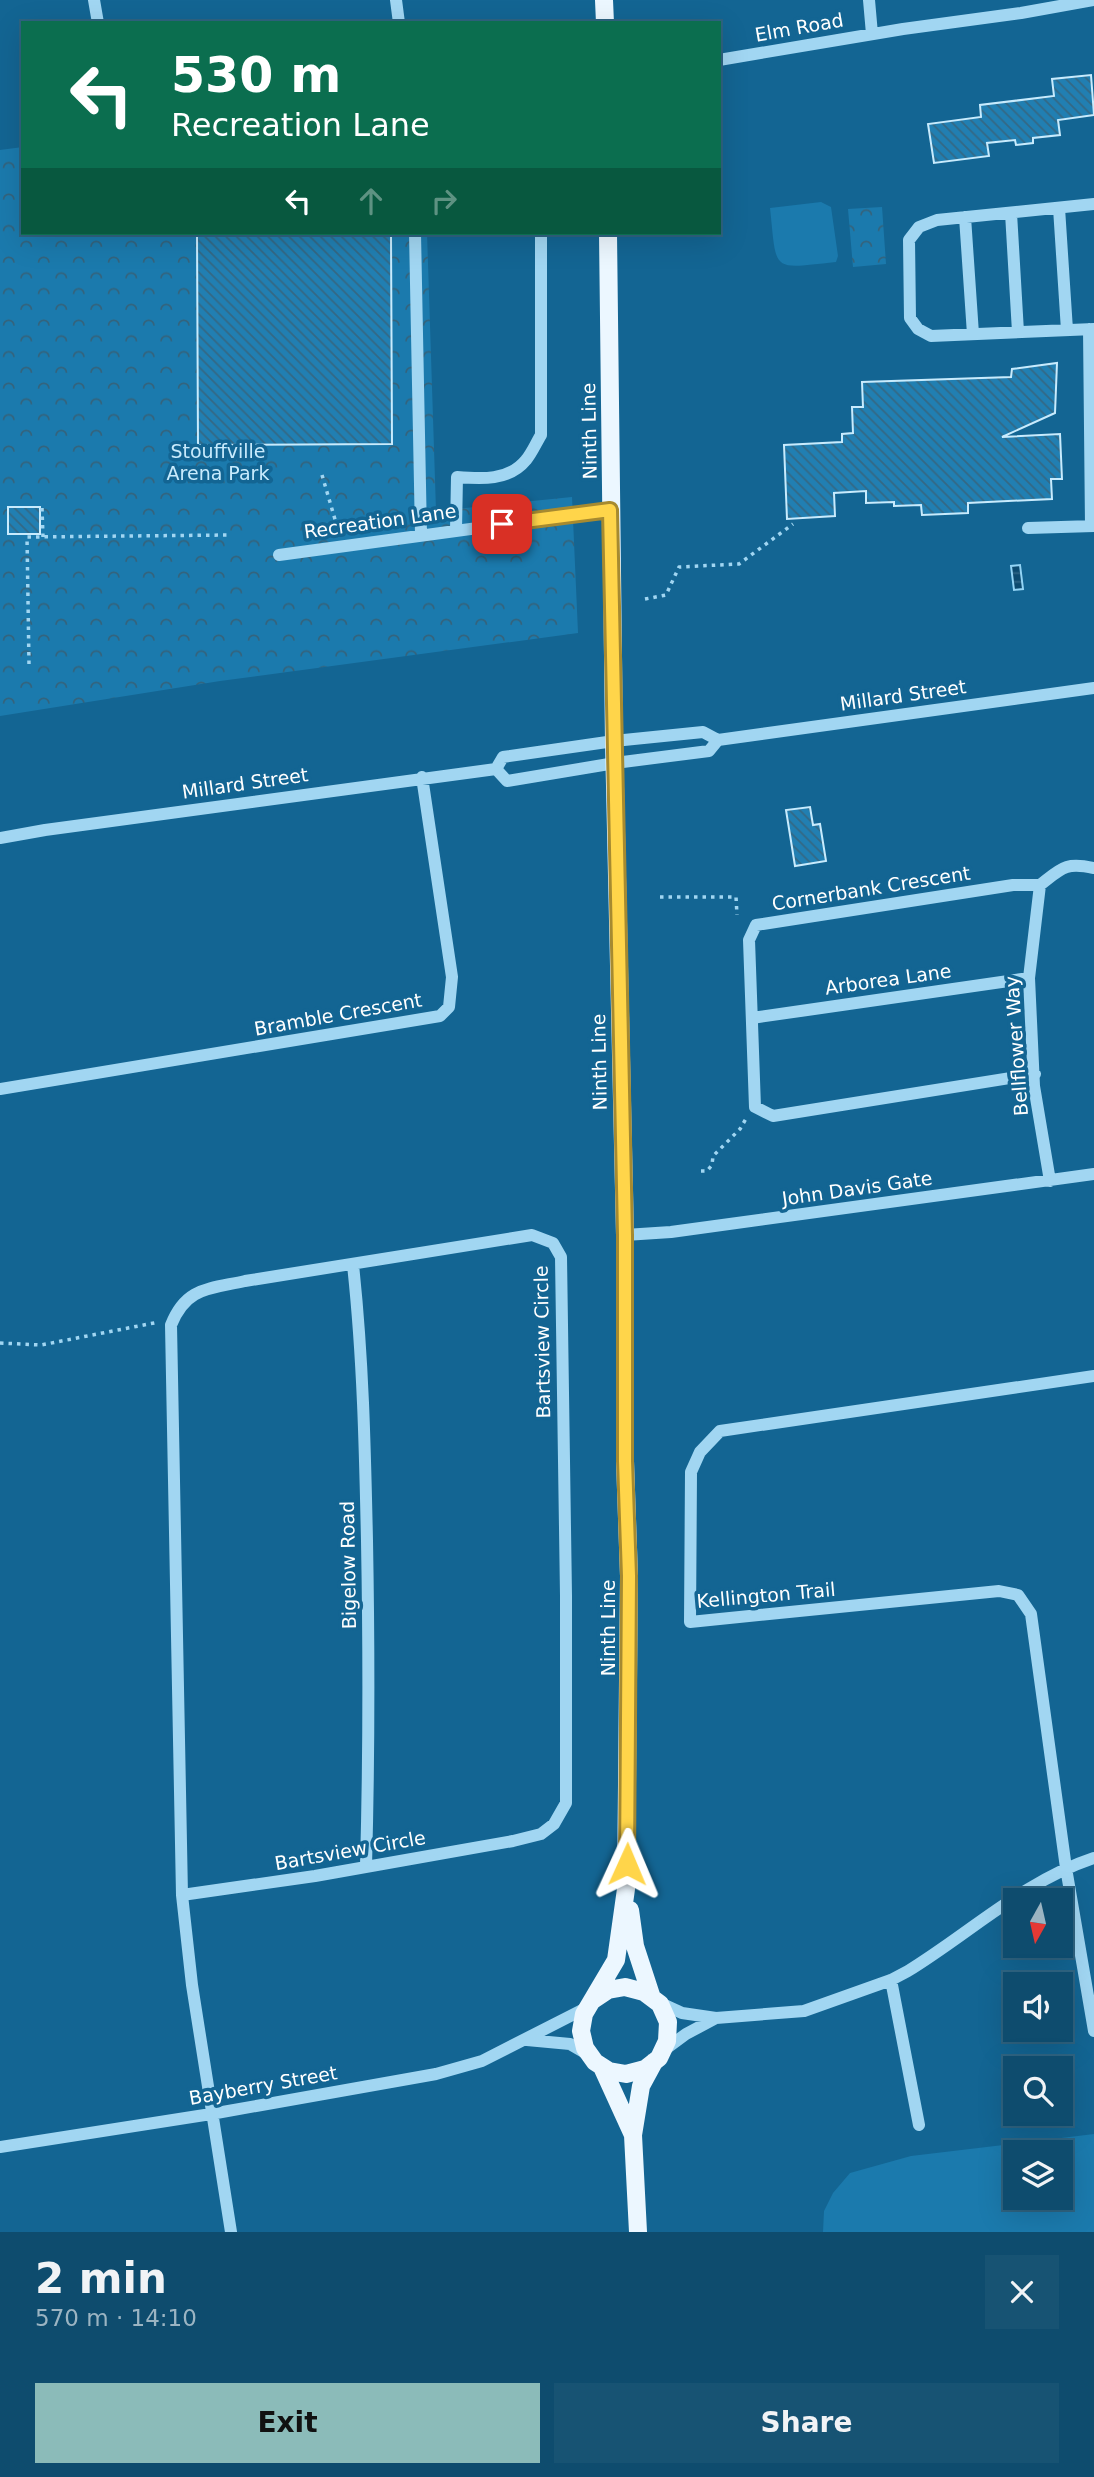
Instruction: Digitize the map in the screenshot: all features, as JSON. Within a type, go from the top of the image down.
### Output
[{"type":"main road","points":[[604,0],[605,21]]},
{"type":"main road","name":"Ninth Line","points":[[591,2003],[616,1959],[626,1889],[629,1576],[610,510],[608,235]]},
{"type":"main road","name":"Ninth Line","points":[[626,1889],[635,1946],[653,1999]]},
{"type":"main road","points":[[638,2232],[633,2135],[641,2087],[658,2057],[667,2041],[667,2022],[660,2004],[644,1992],[625,1987],[608,1990],[591,2003],[584,2014],[581,2031],[584,2048],[596,2061],[609,2071],[626,2074],[645,2069],[658,2057]]},
{"type":"main road","points":[[596,2061],[633,2135]]},
{"type":"street","points":[[94,0],[98,21]]},
{"type":"street","points":[[396,0],[399,21]]},
{"type":"street","points":[[869,0],[872,34]]},
{"type":"street","name":"Elm Road","points":[[721,60],[1093,0]]},
{"type":"street","points":[[1028,527],[1092,526],[1091,329],[931,337],[918,329],[910,318],[909,240],[919,227],[937,220],[1094,204]]},
{"type":"street","points":[[1059,208],[1067,330]]},
{"type":"street","points":[[1011,213],[1018,332]]},
{"type":"street","points":[[965,217],[973,334]]},
{"type":"street","points":[[415,235],[421,535]]},
{"type":"street","points":[[456,530],[457,477],[476,479],[505,476],[526,461],[541,435],[541,235]]},
{"type":"street","name":"Recreation Lane","points":[[279,555],[610,510]]},
{"type":"street","name":"Millard Street","points":[[496,769],[503,757],[614,741],[703,732],[718,740],[1094,688]]},
{"type":"street","name":"Millard Street","points":[[496,769],[507,781],[709,751],[718,740]]},
{"type":"street","name":"Millard Street","points":[[0,838],[422,777],[496,769]]},
{"type":"street","name":"Bramble Crescent","points":[[0,1089],[440,1016],[449,1007],[452,977],[422,777]]},
{"type":"street","points":[[1040,885],[1063,867],[1073,864],[1094,868]]},
{"type":"street","name":"Cornerbank Crescent","points":[[755,1107],[749,940],[756,925],[1013,885],[1040,885]]},
{"type":"street","name":"Bellflower Way","points":[[1040,885],[1029,978],[1034,1086],[1050,1181]]},
{"type":"street","name":"Arborea Lane","points":[[752,1018],[1029,978]]},
{"type":"street","points":[[755,1107],[773,1116],[1035,1074]]},
{"type":"street","name":"John Davis Gate","points":[[625,1235],[671,1232],[1094,1174]]},
{"type":"street","name":"Bartsview Circle","points":[[171,1325],[177,1309],[189,1296],[205,1290],[532,1235],[553,1242],[561,1256],[566,1803],[554,1824],[541,1833],[461,1851],[182,1895]]},
{"type":"street","name":"Bigelow Road","points":[[353,1265],[360,1323],[365,1459],[370,1709],[366,1866]]},
{"type":"street","points":[[171,1325],[182,1895],[211,2114],[231,2232]]},
{"type":"street","name":"Kellington Trail","points":[[1066,1868],[1031,1614],[1018,1595],[999,1591],[690,1622],[691,1472],[700,1452],[720,1431],[1094,1376]]},
{"type":"street","points":[[653,1999],[682,2013],[716,2018],[804,2011],[891,1980],[929,1958],[1025,1890],[1066,1868],[1094,1858]]},
{"type":"street","points":[[1066,1868],[1094,2031]]},
{"type":"street","points":[[891,1980],[919,2125]]},
{"type":"street","name":"Bayberry Street","points":[[0,2147],[211,2114],[436,2074],[482,2061],[526,2040],[591,2003]]},
{"type":"street","points":[[658,2057],[686,2034],[716,2018]]},
{"type":"street","points":[[526,2040],[570,2044],[596,2061]]},
{"type":"path","points":[[322,474],[343,546]]},
{"type":"path","points":[[42,508],[43,537]]},
{"type":"path","points":[[645,599],[666,595],[679,567],[739,564],[793,524]]},
{"type":"path","points":[[29,664],[27,537],[230,535]]},
{"type":"path","points":[[660,897],[736,897],[737,915]]},
{"type":"path","points":[[701,1171],[707,1171],[712,1165],[713,1156],[740,1129],[755,1107]]},
{"type":"path","points":[[0,1343],[41,1345],[161,1322],[171,1325]]},
{"type":"green space","name":"Stouffville Arena Park","points":[[21,147],[21,235],[427,235],[436,511],[572,497],[578,633],[220,681],[0,716],[0,150]]},
{"type":"green space","points":[[821,202],[831,207],[838,256],[836,262],[799,266],[781,262],[774,245],[770,208]]},
{"type":"green space","points":[[882,207],[886,264],[853,267],[848,209]]},
{"type":"green space","points":[[1094,2134],[1094,2232],[823,2232],[824,2211],[833,2193],[850,2173],[911,2156],[1003,2145],[1003,2210],[1073,2210],[1073,2140],[1044,2140]]},
{"type":"shaded area","points":[[1020,565],[1023,589],[1014,590],[1011,566]]},
{"type":"building","points":[[1091,75],[1094,115],[1058,120],[1060,135],[1033,138],[1033,143],[1016,145],[1015,140],[987,143],[989,156],[934,163],[928,124],[981,117],[980,105],[1054,96],[1052,79]]},
{"type":"building","points":[[197,235],[391,235],[392,444],[198,445]]},
{"type":"building","points":[[1057,363],[1055,413],[1002,437],[1060,434],[1062,479],[1051,479],[1052,499],[968,503],[968,513],[922,515],[921,505],[866,503],[866,491],[834,493],[835,516],[787,519],[784,445],[842,442],[842,434],[853,433],[852,407],[863,407],[862,382],[1011,377],[1012,369]]},
{"type":"building","points":[[8,507],[40,507],[40,534],[8,534]]},
{"type":"building","points":[[810,807],[813,825],[820,824],[826,861],[795,866],[786,810]]},
{"type":"route","points":[[502,524],[610,510],[625,1235],[625,1461],[629,1576],[627,1864]]}]
